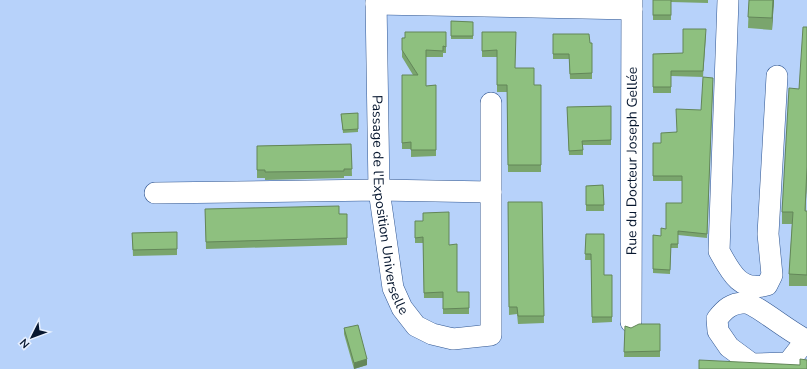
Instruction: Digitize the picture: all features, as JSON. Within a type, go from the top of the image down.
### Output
[{"type":"street","points":[[728,0],[720,251],[731,273],[743,284],[756,288],[767,285],[772,275],[768,234],[777,76]]},
{"type":"street","points":[[376,2],[632,5]]},
{"type":"street","name":"Passage de l'Exposition Universelle","points":[[376,2],[379,190],[393,288],[402,308],[416,326],[432,334],[453,339],[491,335],[490,192]]},
{"type":"street","name":"Rue du Docteur Joseph Gellée","points":[[631,322],[632,5]]},
{"type":"street","points":[[155,194],[379,190],[490,192],[491,103]]},
{"type":"building","points":[[653,0],[671,0],[671,15],[653,15]]},
{"type":"building","points":[[749,0],[773,0],[772,18],[748,17]]},
{"type":"building","points":[[451,21],[473,22],[473,36],[451,36]]},
{"type":"building","points":[[803,27],[807,27],[807,167],[805,211],[807,211],[807,275],[789,274],[793,212],[782,212],[789,88],[799,89]]},
{"type":"building","points":[[683,29],[706,29],[703,71],[671,71],[671,87],[653,87],[653,54],[683,53]]},
{"type":"building","points":[[405,32],[446,32],[446,47],[443,46],[443,51],[426,50],[426,86],[436,85],[436,150],[411,150],[411,142],[402,143],[402,75],[418,75],[402,50],[402,38],[405,38]]},
{"type":"building","points":[[482,32],[516,32],[515,68],[534,68],[534,85],[541,85],[541,165],[508,165],[507,85],[497,85],[497,50],[482,51]]},
{"type":"building","points":[[553,34],[589,34],[590,43],[592,43],[592,73],[570,74],[569,54],[553,54]]},
{"type":"building","points":[[703,77],[713,78],[707,234],[678,231],[678,244],[671,244],[670,270],[653,269],[653,235],[661,236],[661,228],[666,229],[666,203],[682,203],[682,176],[653,176],[653,143],[661,143],[661,133],[677,132],[676,109],[701,110]]},
{"type":"building","points":[[611,106],[611,140],[582,141],[583,150],[569,151],[567,107]]},
{"type":"building","points":[[358,113],[358,129],[343,130],[341,114]]},
{"type":"building","points":[[351,144],[352,169],[344,169],[344,171],[265,172],[265,170],[257,170],[257,146]]},
{"type":"building","points":[[603,185],[604,205],[586,205],[586,186]]},
{"type":"building","points":[[508,202],[542,202],[544,316],[518,316],[517,307],[509,307]]},
{"type":"building","points":[[339,206],[339,214],[347,214],[347,238],[206,242],[205,209]]},
{"type":"building","points":[[449,212],[449,245],[457,244],[457,292],[469,292],[469,308],[443,309],[443,292],[424,293],[423,237],[415,238],[415,221],[423,221],[423,213]]},
{"type":"building","points":[[177,232],[177,249],[133,250],[132,233]]},
{"type":"building","points":[[586,234],[604,234],[604,275],[612,275],[612,317],[592,317],[591,254],[585,254]]},
{"type":"building","points":[[639,324],[660,324],[660,351],[624,352],[625,326],[631,328]]},
{"type":"building","points":[[358,325],[367,359],[354,363],[344,328]]},
{"type":"building","points":[[800,359],[807,360],[807,369],[699,369],[699,360],[800,365]]}]
